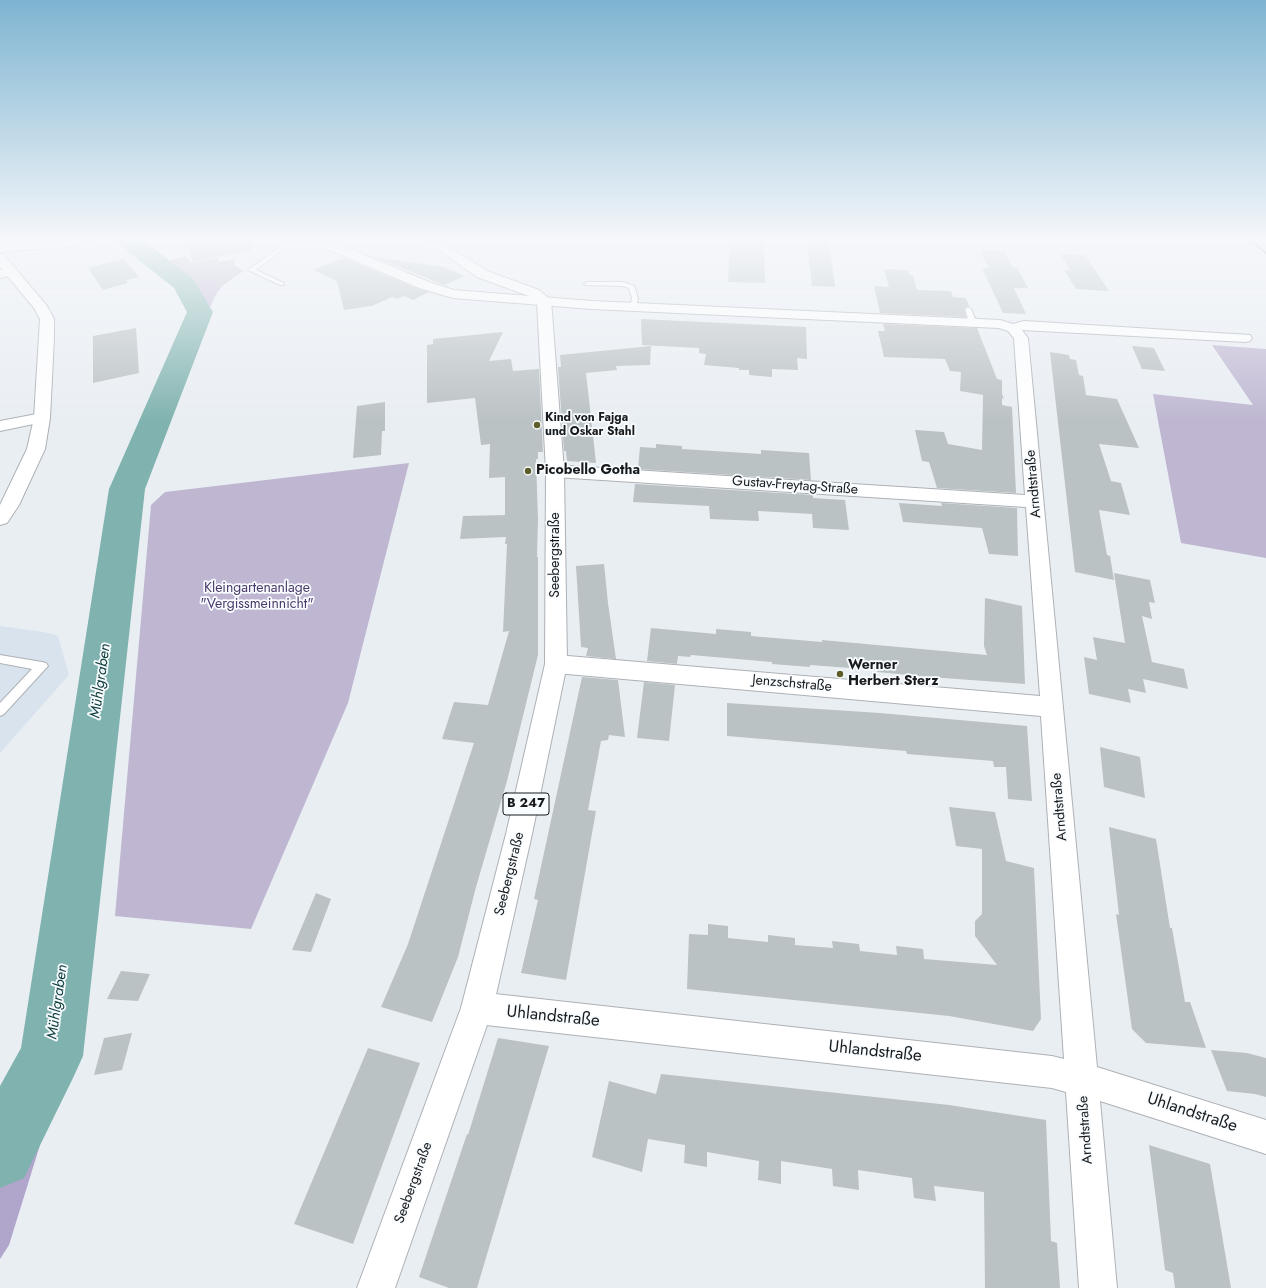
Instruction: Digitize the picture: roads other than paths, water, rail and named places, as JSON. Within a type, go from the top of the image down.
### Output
[{"type":"street","points":[[0,519],[10,505],[36,449],[42,418],[47,345],[47,319],[40,306],[35,301]]},
{"type":"street","name":"Seebergstraße","points":[[376,1288],[476,1008],[520,834],[556,664],[555,471],[544,301]]},
{"type":"street","points":[[558,301],[633,307],[1000,324],[1013,328],[1024,325],[1245,338]]},
{"type":"street","name":"Arndtstraße","points":[[1013,328],[1021,338],[1098,1288]]},
{"type":"street","points":[[0,426],[42,418]]},
{"type":"street","name":"Gustav-Freytag-Straße","points":[[555,471],[1035,502]]},
{"type":"street","name":"Jenzschstraße","points":[[556,664],[1052,707]]},
{"type":"street","name":"Uhlandstraße","points":[[476,1008],[1052,1072],[1114,1088],[1266,1137]]},
{"type":"lane","points":[[633,307],[634,301]]},
{"type":"lane","points":[[968,309],[973,323]]},
{"type":"lane","points":[[0,659],[42,666],[0,711]]},
{"type":"waterway","name":"Mühlgraben","points":[[0,1154],[51,1056],[127,489],[200,312],[194,301]]},
{"type":"place","name":"Kind von Fajga und Oskar Stahl","points":[[537,425]]},
{"type":"place","name":"Picobello Gotha","points":[[528,471]]},
{"type":"place","name":"Werner Herbert Sterz","points":[[840,674]]},
{"type":"park label","name":"Kleingartenanlage \"Vergissmeinnicht\"","points":[[257,598]]}]
